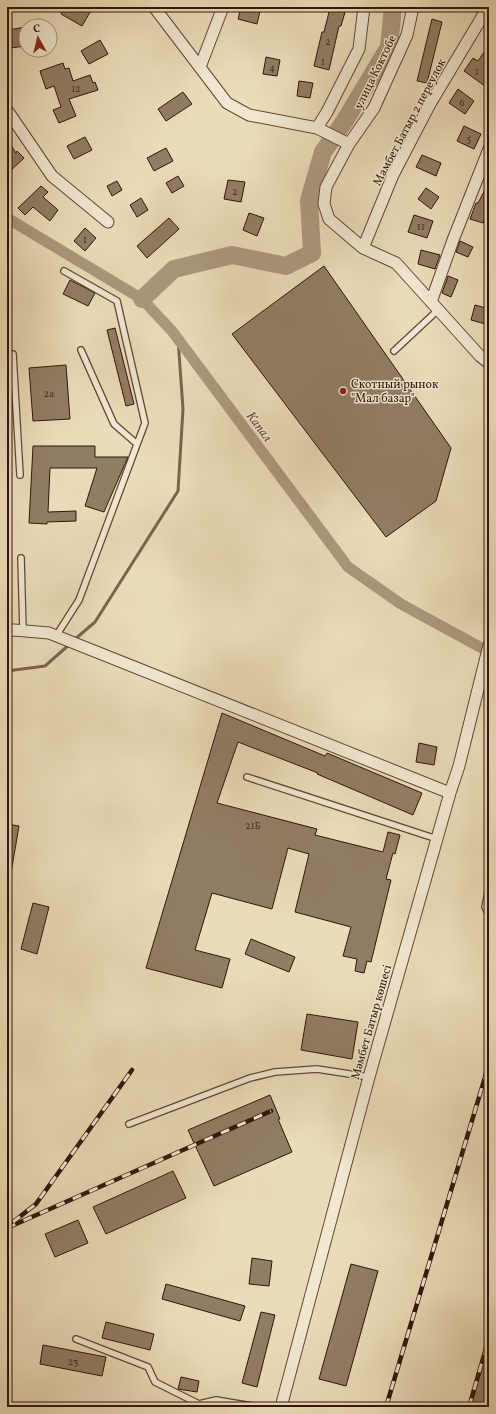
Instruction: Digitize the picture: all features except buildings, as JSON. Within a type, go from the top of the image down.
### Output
[{"type":"street","points":[[154,7],[226,103],[248,115],[317,128],[349,144]]},
{"type":"street","points":[[200,68],[223,7]]},
{"type":"street","points":[[317,128],[327,112],[359,49],[364,7]]},
{"type":"street","name":"улица Коктобе","points":[[363,248],[329,220],[324,204],[326,187],[349,144],[374,108],[407,35],[413,7]]},
{"type":"street","name":"Мамбет Батыр 2 переулок","points":[[363,248],[393,175],[430,104],[488,7]]},
{"type":"street","points":[[7,110],[52,176],[108,222]]},
{"type":"street","points":[[434,306],[453,240],[489,149]]},
{"type":"street","points":[[363,248],[396,264],[480,356],[489,363]]},
{"type":"street","points":[[7,631],[14,630],[49,633],[450,793]]},
{"type":"street","name":"Мәмбет Батыр көшесі","points":[[281,1407],[369,1077],[459,766],[489,645]]},
{"type":"lane","points":[[61,638],[79,600],[145,423],[117,301],[64,271]]},
{"type":"lane","points":[[394,350],[434,306]]},
{"type":"lane","points":[[81,350],[114,424],[137,444]]},
{"type":"lane","points":[[7,354],[13,354],[20,475]]},
{"type":"lane","points":[[21,558],[23,631]]},
{"type":"lane","points":[[247,776],[437,839]]},
{"type":"lane","points":[[489,887],[485,908],[489,915]]},
{"type":"lane","points":[[129,1124],[250,1078],[275,1072],[317,1069],[369,1077]]},
{"type":"lane","points":[[76,1339],[148,1367],[155,1382],[200,1405],[216,1400],[258,1407]]},
{"type":"waterway","points":[[142,299],[174,269],[232,255],[286,266],[312,253],[309,200],[323,152],[344,122],[389,47],[393,7]]},
{"type":"waterway","name":"Капал","points":[[7,218],[142,299],[172,331],[348,567],[401,604],[489,652]]},
{"type":"waterway","points":[[74,640],[95,622],[178,491],[183,409],[178,339]]},
{"type":"waterway","points":[[7,671],[45,666],[70,644]]},
{"type":"railway","points":[[13,1222],[36,1204],[132,1070]]},
{"type":"railway","points":[[386,1407],[486,1074]]},
{"type":"railway","points":[[7,1228],[271,1111]]},
{"type":"railway","points":[[469,1407],[489,1338]]},
{"type":"place","name":"Скотный рынок \"Мал базар\"","points":[[343,391]]}]
